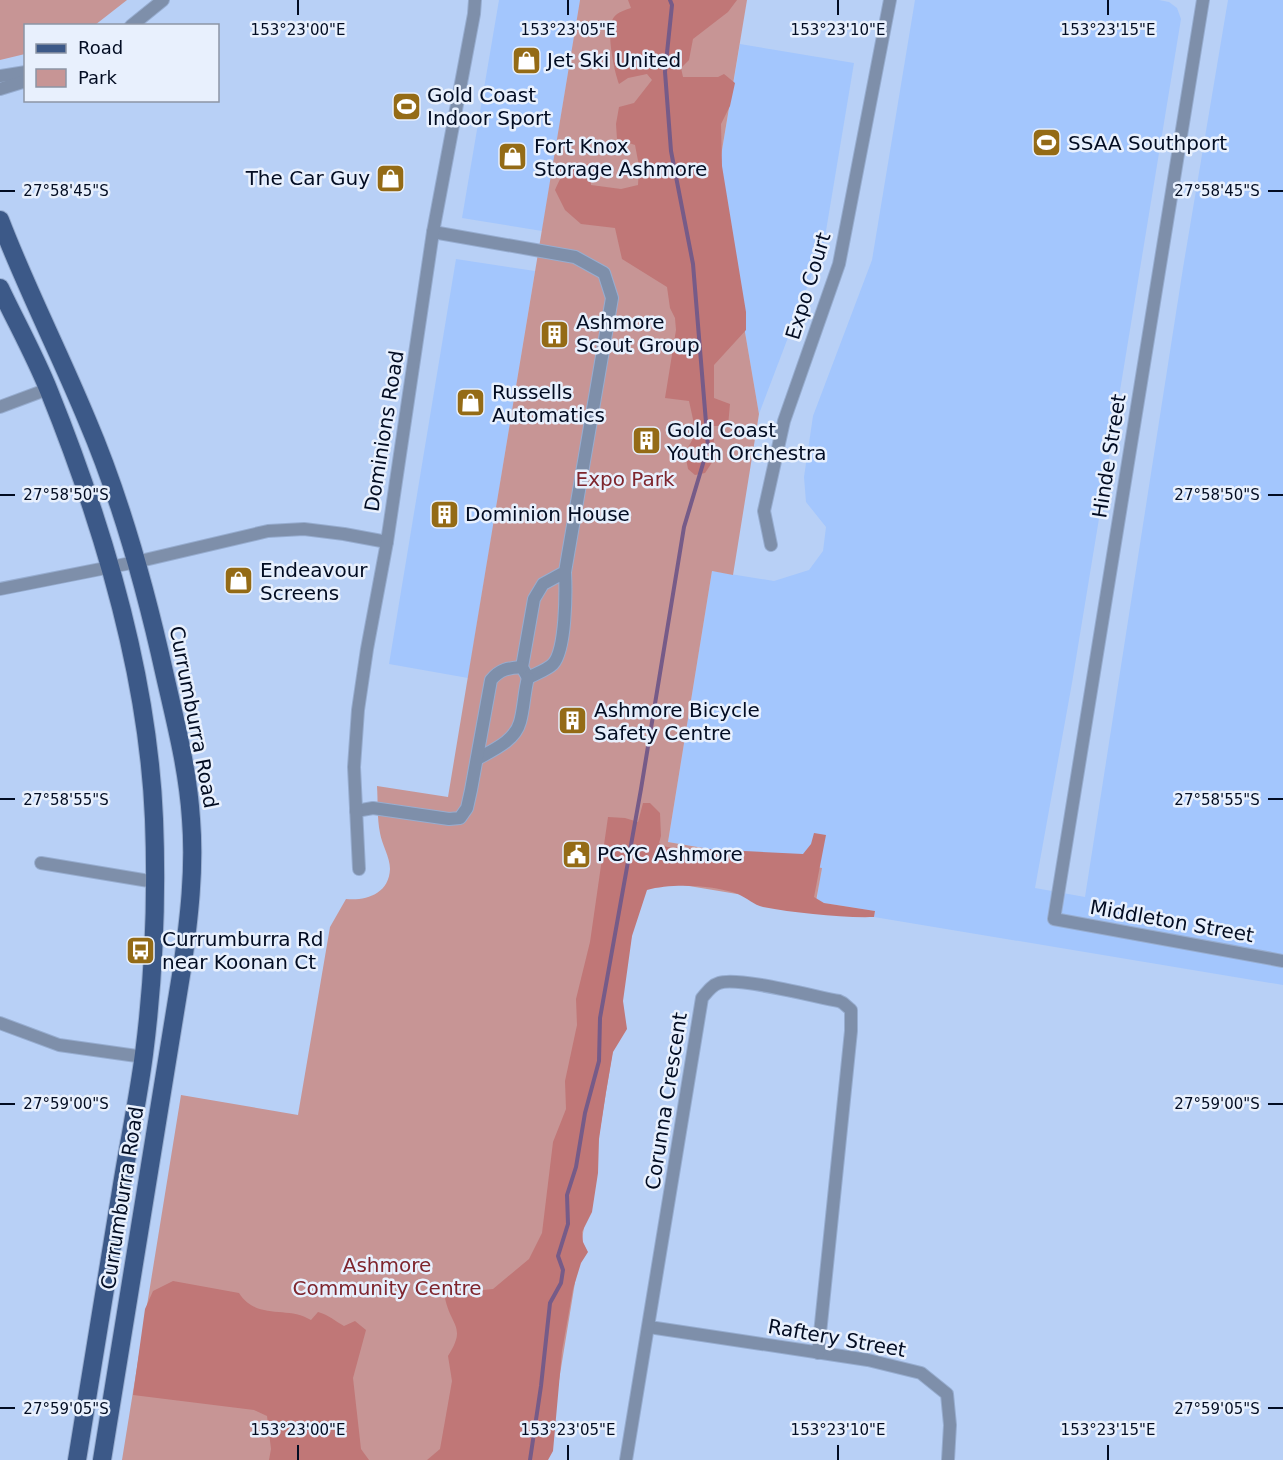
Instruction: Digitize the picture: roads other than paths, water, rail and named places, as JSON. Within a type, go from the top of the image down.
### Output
[{"type":"main road","name":"Currumburra Road","points":[[0,220],[21,275],[92,432],[136,562],[151,614],[178,731],[191,818],[191,895],[182,969],[102,1460]]},
{"type":"main road","name":"Currumburra Road","points":[[0,288],[48,389],[80,474],[119,600],[137,681],[147,746],[154,816],[155,882],[152,977],[144,1057],[77,1460]]},
{"type":"main road","points":[[144,1057],[151,1055],[156,1049],[182,969]]},
{"type":"street","points":[[133,24],[163,0]]},
{"type":"street","name":"Dominions Road","points":[[359,869],[354,767],[358,710],[387,542],[434,232],[472,28],[475,0]]},
{"type":"street","name":"Expo Court","points":[[771,545],[764,511],[784,421],[839,264],[890,0]]},
{"type":"street","name":"Hinde Street","points":[[1054,920],[1203,0]]},
{"type":"street","points":[[0,76],[24,72]]},
{"type":"street","points":[[0,89],[24,82]]},
{"type":"street","points":[[434,232],[575,257],[604,273],[612,298],[566,572],[566,611],[557,656],[552,665],[528,678]]},
{"type":"street","points":[[0,407],[48,389]]},
{"type":"street","points":[[0,590],[136,562],[234,538],[277,531],[323,531],[387,542]]},
{"type":"street","points":[[477,759],[514,735],[520,723],[528,678],[522,667],[534,599],[543,584],[566,572]]},
{"type":"street","points":[[356,810],[373,808],[449,819],[460,818],[467,808],[491,680],[497,673],[507,668],[522,667]]},
{"type":"street","points":[[41,863],[155,882]]},
{"type":"street","name":"Middleton Street","points":[[1054,920],[1283,961]]},
{"type":"street","name":"Corunna Crescent","points":[[626,1460],[702,998],[719,982],[738,981],[843,1002],[851,1010],[818,1353]]},
{"type":"street","points":[[0,1023],[59,1045],[144,1057]]},
{"type":"street","name":"Raftery Street","points":[[648,1327],[868,1360],[921,1373],[947,1394],[950,1425],[948,1460]]},
{"type":"waterway","points":[[530,1460],[550,1303],[561,1283],[563,1270],[558,1256],[568,1224],[567,1195],[576,1167],[585,1113],[599,1061],[600,1018],[684,527],[708,447],[693,264],[671,151],[665,72],[672,5],[670,0]]},
{"type":"place","name":"Jet Ski United","points":[[526,60]]},
{"type":"place","name":"Gold Coast Indoor Sport","points":[[406,106]]},
{"type":"place","name":"SSAA Southport","points":[[1047,143]]},
{"type":"place","name":"Fort Knox Storage Ashmore","points":[[513,157]]},
{"type":"place","name":"The Car Guy","points":[[391,178]]},
{"type":"place","name":"Ashmore Scout Group","points":[[555,334]]},
{"type":"place","name":"Russells Automatics","points":[[471,403]]},
{"type":"place","name":"Gold Coast Youth Orchestra","points":[[646,441]]},
{"type":"place","name":"Dominion House","points":[[444,514]]},
{"type":"place","name":"Endeavour Screens","points":[[239,581]]},
{"type":"place","name":"Ashmore Bicycle Safety Centre","points":[[573,721]]},
{"type":"place","name":"PCYC Ashmore","points":[[576,854]]},
{"type":"place","name":"Currumburra Rd near Koonan Ct","points":[[141,950]]},
{"type":"park label","name":"Expo Park","points":[[625,479]]},
{"type":"park label","name":"Ashmore Community Centre","points":[[387,1276]]}]
